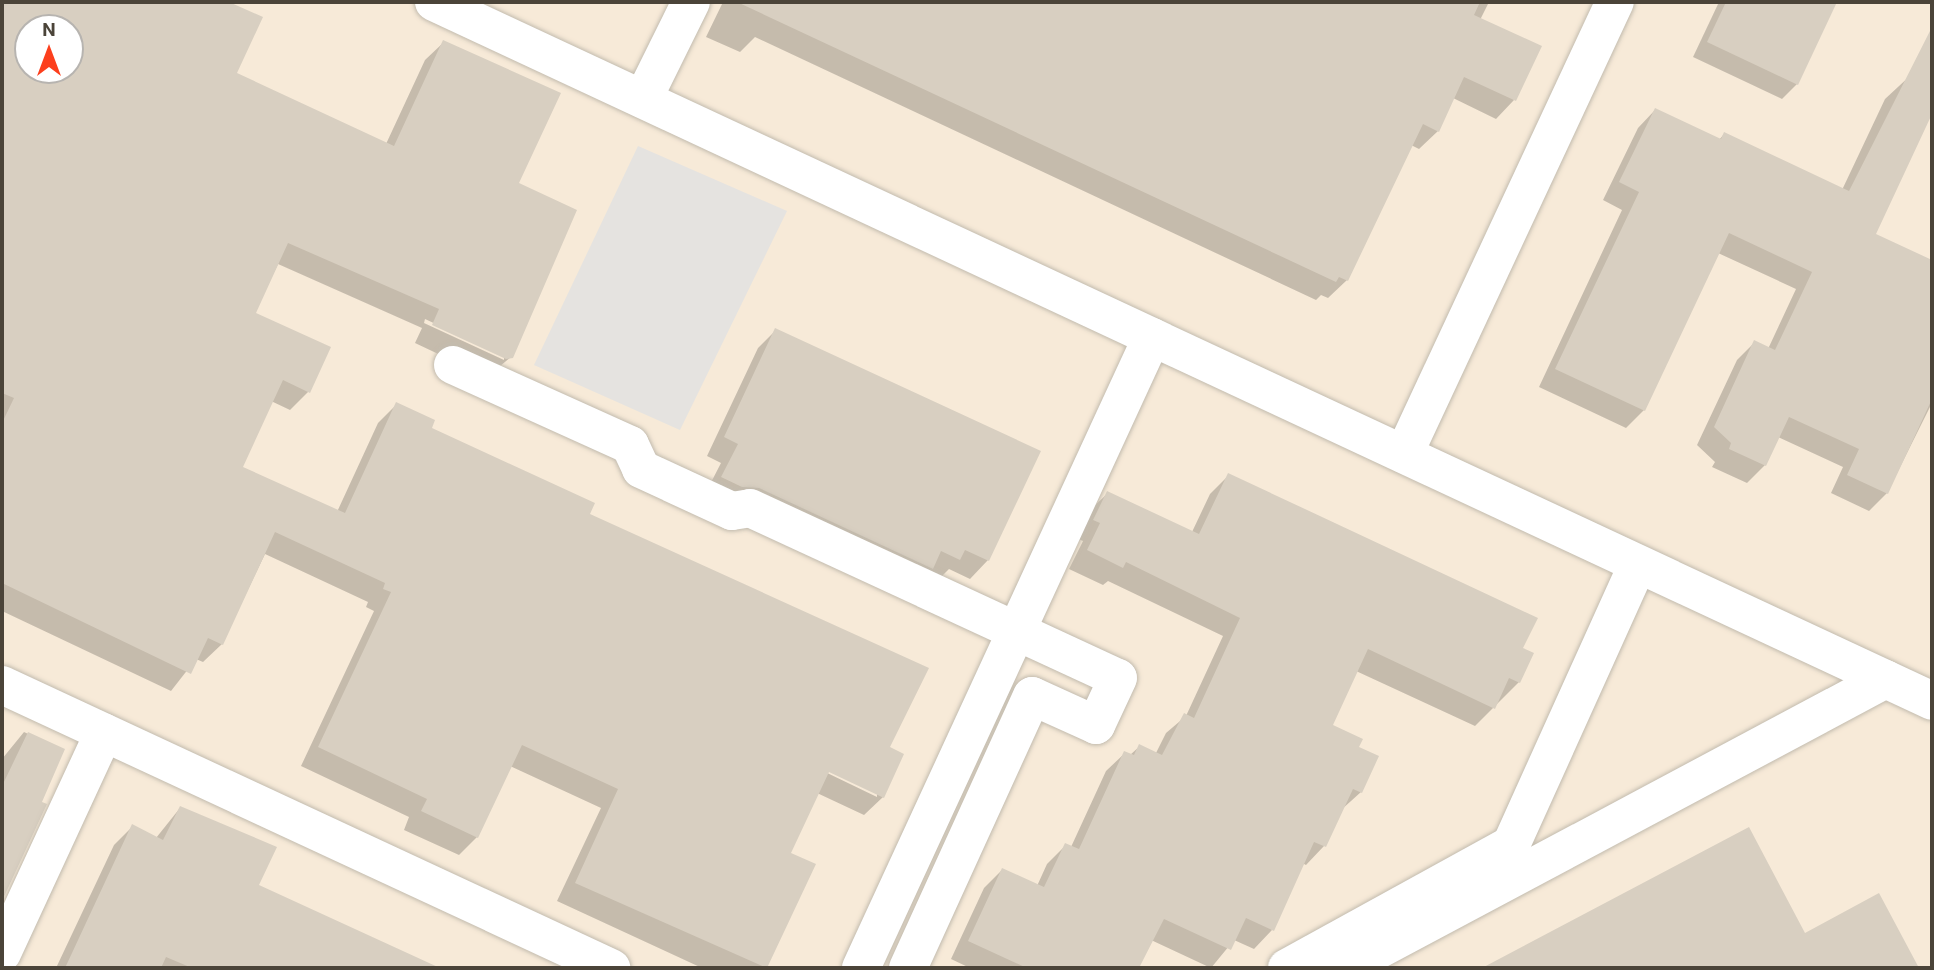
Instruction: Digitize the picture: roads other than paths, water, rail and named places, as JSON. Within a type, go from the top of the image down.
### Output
[{"type":"lane","points":[[434,2],[1932,701]]},
{"type":"lane","points":[[643,99],[691,2]]},
{"type":"lane","points":[[1404,454],[1615,2]]},
{"type":"lane","points":[[861,968],[1152,337]]},
{"type":"lane","points":[[453,365],[631,445],[641,469],[732,511],[750,508],[1118,678],[1096,725],[1032,696],[908,968]]},
{"type":"lane","points":[[1287,968],[1511,845],[1637,564]]},
{"type":"lane","points":[[1344,968],[1886,679]]},
{"type":"lane","points":[[2,685],[571,960],[611,968]]},
{"type":"lane","points":[[2,953],[104,733]]}]
